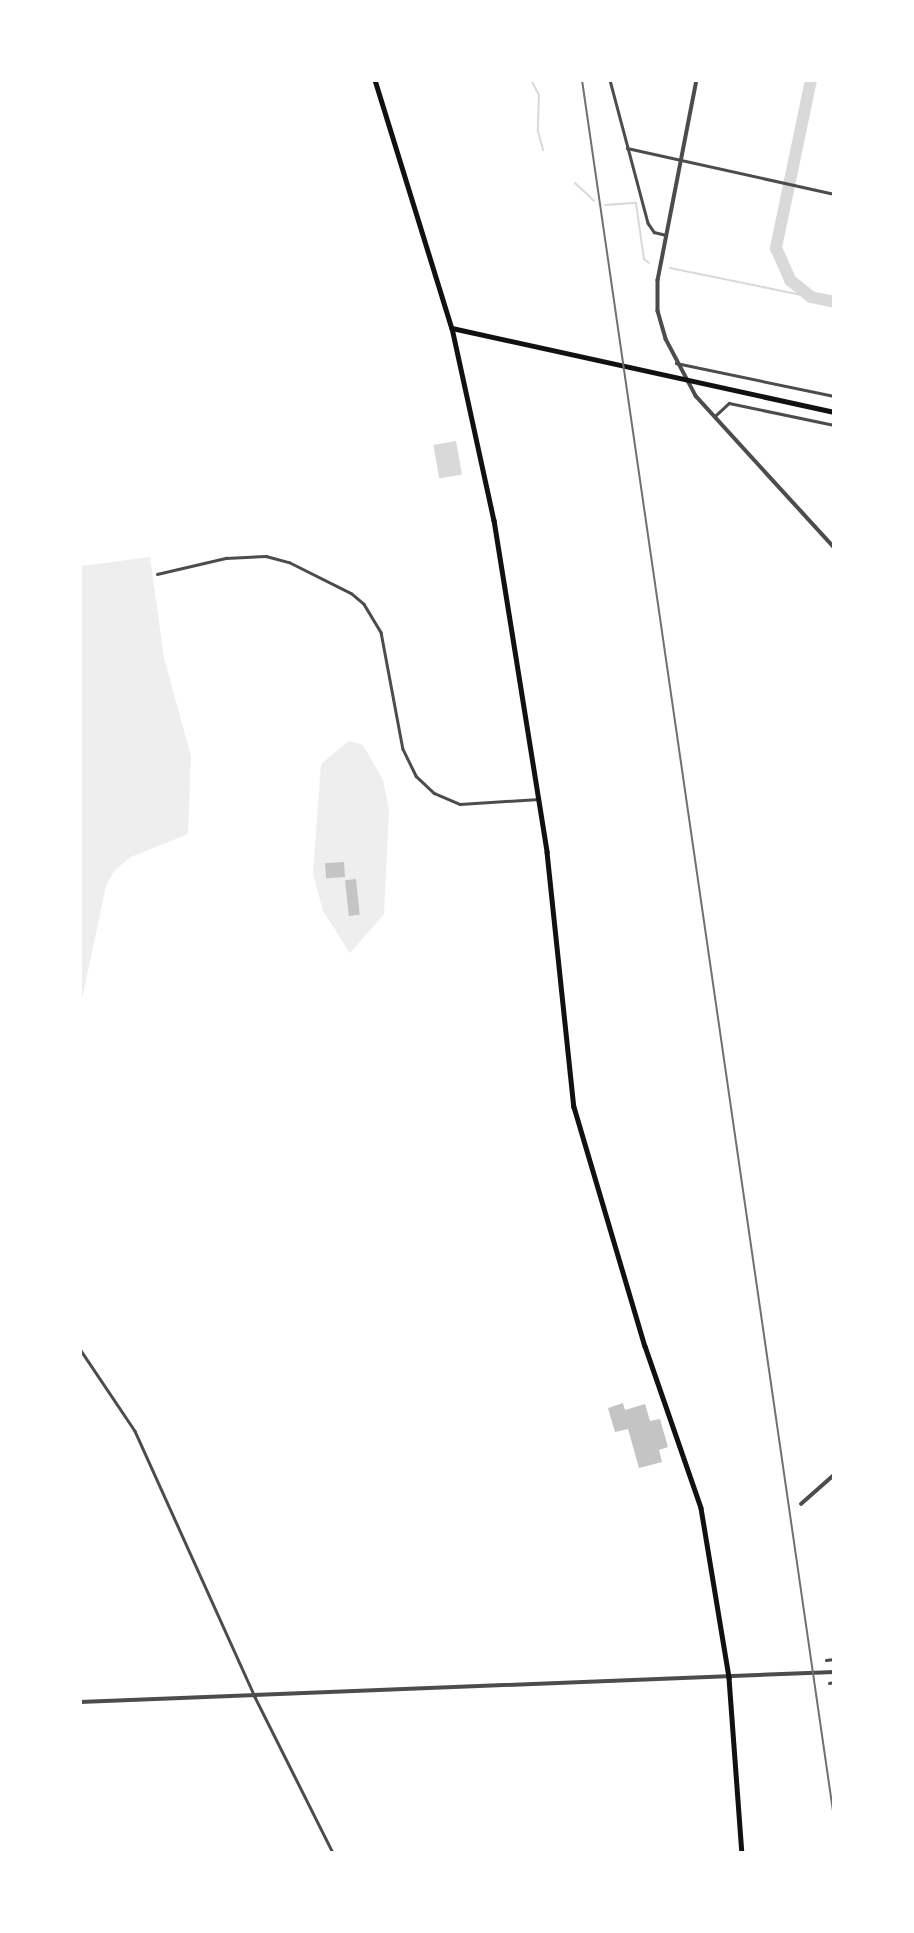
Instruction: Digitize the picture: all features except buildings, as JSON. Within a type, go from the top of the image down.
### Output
[{"type":"main road","points":[[375,80],[452,328],[498,544],[539,799],[574,1107],[645,1346],[701,1508],[729,1678],[742,1853]]},
{"type":"main road","points":[[452,328],[478,336],[834,412]]},
{"type":"street","points":[[610,80],[648,223],[654,232],[666,235]]},
{"type":"street","points":[[697,80],[666,235],[658,311],[676,363],[714,417],[834,547]]},
{"type":"street","points":[[627,148],[834,194]]},
{"type":"street","points":[[676,363],[834,396]]},
{"type":"street","points":[[714,417],[729,403],[834,425]]},
{"type":"street","points":[[157,574],[226,558],[266,556],[289,562],[351,593],[364,604],[381,632],[403,749],[416,776],[434,793],[460,804],[539,799]]},
{"type":"street","points":[[80,1349],[135,1431],[255,1697],[333,1853]]},
{"type":"street","points":[[801,1504],[834,1475]]},
{"type":"street","points":[[826,1660],[834,1659]]},
{"type":"street","points":[[80,1702],[834,1672]]},
{"type":"shaded area","points":[[456,441],[462,474],[439,478],[433,445]]},
{"type":"shaded area","points":[[150,557],[164,658],[191,756],[188,834],[131,857],[115,870],[106,886],[81,1004],[81,566]]},
{"type":"shaded area","points":[[349,741],[363,745],[383,780],[389,810],[384,914],[350,953],[323,911],[313,874],[321,764]]},
{"type":"waterway","points":[[531,80],[539,95],[538,131],[543,150]]},
{"type":"waterway","points":[[811,80],[776,248],[790,280],[811,297],[834,302]]},
{"type":"waterway","points":[[575,183],[594,201]]},
{"type":"waterway","points":[[605,205],[636,203],[644,259],[649,263]]},
{"type":"waterway","points":[[670,268],[811,297]]},
{"type":"railway","points":[[582,80],[834,1819]]}]
